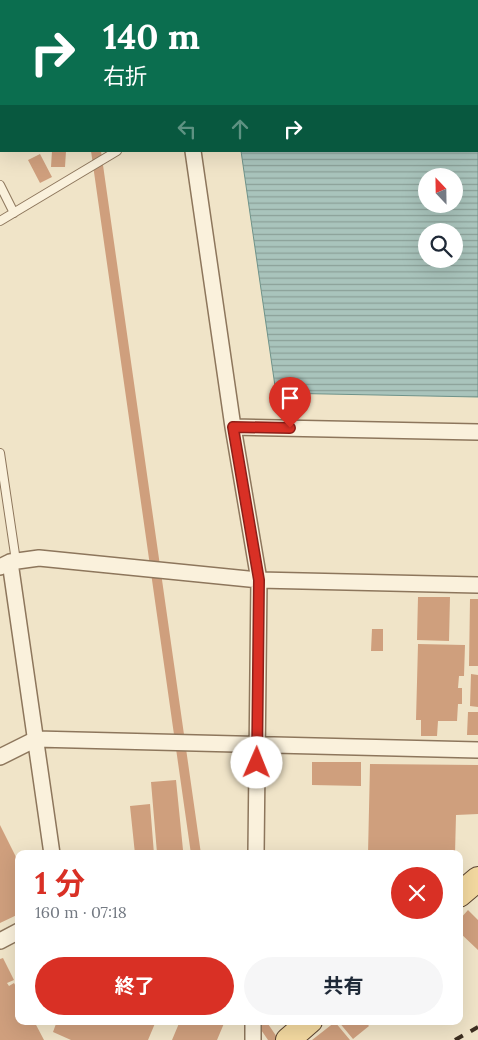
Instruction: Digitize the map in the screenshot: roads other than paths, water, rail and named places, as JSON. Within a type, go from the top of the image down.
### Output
[{"type":"main road","points":[[463,892],[478,879]]},
{"type":"main road","points":[[288,1040],[305,1025]]},
{"type":"street","points":[[193,152],[233,427],[259,580],[256,850]]},
{"type":"street","points":[[233,427],[478,432]]},
{"type":"street","points":[[51,850],[9,563],[39,558],[259,580],[478,585]]},
{"type":"street","points":[[0,757],[36,739],[478,750]]},
{"type":"street","points":[[0,941],[15,933]]},
{"type":"street","points":[[252,1040],[253,1025]]},
{"type":"lane","points":[[0,221],[114,152]]},
{"type":"lane","points":[[0,185],[14,213]]},
{"type":"lane","points":[[0,453],[9,563]]},
{"type":"water","points":[[241,152],[478,152],[478,397],[276,393]]},
{"type":"railway","points":[[455,1040],[478,1027]]}]
